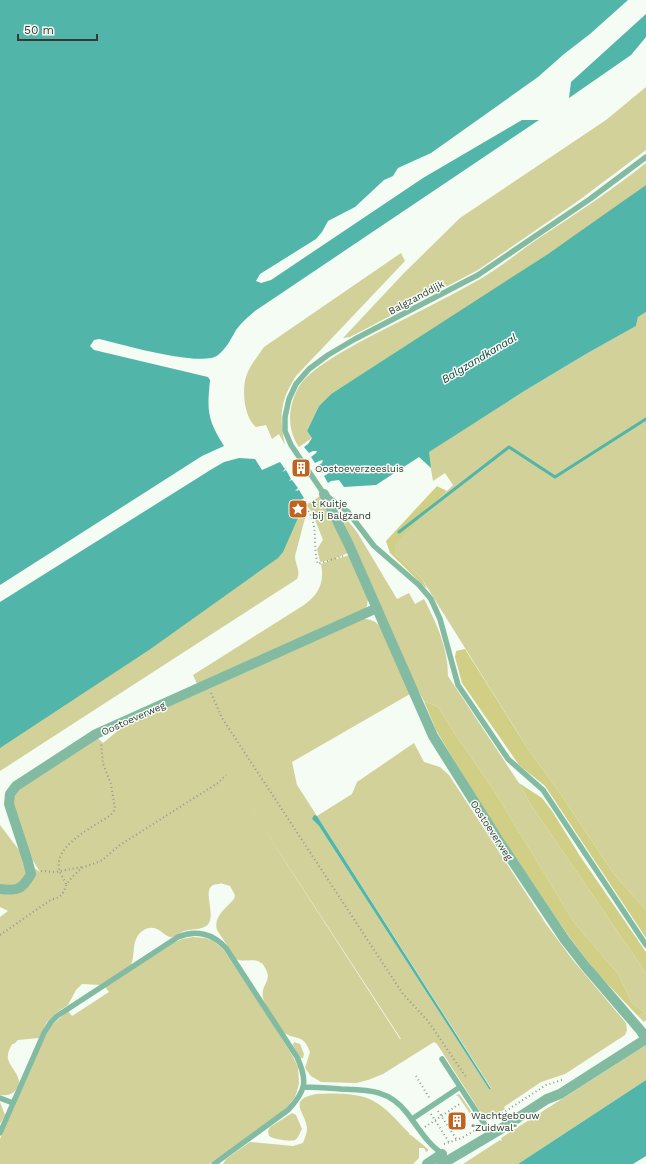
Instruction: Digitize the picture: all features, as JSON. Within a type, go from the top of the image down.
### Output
[{"type":"street","name":"Oostoeverweg","points":[[324,494],[349,545],[433,736],[497,838],[565,940],[586,968],[641,1031],[646,1039],[560,1094],[546,1099],[452,1161],[440,1156],[427,1164]]},
{"type":"street","name":"Oostoeverweg","points":[[0,889],[18,889],[25,885],[31,874],[9,804],[10,794],[16,786],[96,734],[376,608]]},
{"type":"lane","name":"Balgzanddijk","points":[[646,157],[590,199],[478,275],[355,339],[328,355],[309,369],[296,384],[289,399],[285,417],[286,431],[291,445],[324,494],[348,512],[374,546],[419,585],[431,599],[440,619],[458,685],[508,759],[543,790],[646,945]]},
{"type":"lane","points":[[0,1133],[44,1033],[51,1022],[57,1016],[178,937],[198,933],[210,936],[222,943],[226,948],[297,1058],[304,1076],[304,1087],[302,1093],[297,1102],[285,1114],[214,1164]]},
{"type":"lane","points":[[442,1059],[491,1134]]},
{"type":"lane","points":[[304,1087],[372,1090],[386,1095],[399,1104],[440,1156]]},
{"type":"lane","points":[[412,1119],[460,1087]]},
{"type":"lane","points":[[0,1098],[13,1103]]},
{"type":"path","points":[[374,471],[374,486]]},
{"type":"path","points":[[298,509],[304,504],[313,521],[315,553],[318,564],[336,558]]},
{"type":"path","points":[[208,684],[222,718],[403,994],[428,1021],[466,1077]]},
{"type":"path","points":[[66,885],[59,871],[58,861],[63,850],[90,828],[111,815],[115,810],[111,784],[103,764],[101,741]]},
{"type":"path","points":[[28,862],[41,871],[59,871],[90,866],[103,860],[111,852],[218,783],[226,775]]},
{"type":"path","points":[[0,935],[52,899],[60,897],[66,885],[83,867]]},
{"type":"path","points":[[489,1122],[546,1086],[565,1079]]},
{"type":"path","points":[[420,1130],[461,1103]]},
{"type":"path","points":[[427,1109],[449,1142]]},
{"type":"path","points":[[440,1156],[449,1142],[462,1138],[478,1129]]},
{"type":"green space","points":[[646,87],[646,150],[578,201],[478,270],[350,337],[343,338],[404,273],[460,218],[606,120]]},
{"type":"green space","points":[[646,163],[646,185],[608,213],[451,318],[331,394],[319,406],[307,431],[312,438],[299,447],[290,424],[291,408],[300,385],[314,371],[334,356],[482,278],[580,211]]},
{"type":"green space","points":[[401,253],[405,261],[296,376],[287,393],[282,409],[282,426],[285,445],[279,434],[272,439],[266,425],[256,427],[252,423],[246,410],[244,387],[249,370],[264,347]]},
{"type":"green space","points":[[646,312],[646,910],[614,874],[560,793],[526,746],[422,579],[395,553],[395,543],[453,485],[445,473],[433,481],[428,452],[526,390],[636,326],[638,317]]},
{"type":"green space","points":[[320,496],[348,553],[336,558],[349,555],[368,599],[367,606],[364,610],[198,686],[193,675],[304,605],[317,593],[322,577],[321,564],[329,560],[320,562],[317,549],[323,540],[312,512],[306,505]]},
{"type":"green space","points":[[299,505],[305,518],[295,556],[298,570],[297,579],[0,771],[0,684],[298,518],[295,512],[298,510],[297,508],[294,510],[293,509]]},
{"type":"green space","points":[[341,516],[348,521],[357,532],[397,599],[409,593],[415,604],[424,599],[441,636],[448,666],[448,676],[519,783],[531,805],[646,973],[646,1013],[632,1003],[619,975],[573,921],[495,792],[438,707],[424,701],[412,679]]},
{"type":"green space","points":[[363,619],[375,622],[381,627],[410,694],[292,762],[297,785],[317,816],[352,794],[357,782],[414,743],[424,762],[440,767],[449,775],[546,924],[572,959],[626,1023],[627,1030],[625,1035],[565,1074],[541,1082],[504,1107],[505,1109],[486,1121],[437,1044],[434,1042],[383,1074],[368,1080],[356,1083],[321,1082],[311,1076],[305,1068],[310,1052],[303,1040],[284,1033],[264,1001],[263,993],[268,974],[262,963],[255,960],[236,959],[217,930],[216,925],[219,917],[224,909],[234,899],[235,895],[230,886],[220,883],[213,885],[209,890],[211,911],[208,924],[202,928],[184,931],[172,937],[167,936],[154,928],[148,928],[143,931],[135,940],[131,965],[100,985],[82,984],[76,990],[68,1005],[56,1013],[47,1022],[39,1038],[18,1040],[12,1044],[8,1053],[8,1059],[17,1075],[19,1082],[18,1087],[12,1093],[0,1095],[0,917],[8,911],[0,907],[0,892],[14,894],[33,867],[40,872],[29,854],[13,807],[14,796],[16,791],[97,737],[103,743],[121,728]],"holes":[[[246,801],[401,1039],[400,1039]],[[317,816],[491,1088],[489,1089],[319,826],[312,819]]]},
{"type":"green space","points":[[0,825],[22,854],[27,871],[19,885],[0,886]]},
{"type":"green space","points":[[193,937],[205,938],[213,941],[223,949],[259,1002],[292,1055],[298,1067],[299,1084],[295,1097],[283,1112],[209,1164],[0,1164],[0,1139],[43,1040],[52,1025],[68,1011],[72,1016],[109,992],[105,987],[173,943],[182,939]]},
{"type":"green space","points":[[646,1013],[646,1020],[644,1022],[638,1016]]},
{"type":"green space","points":[[294,1042],[300,1044],[304,1054],[303,1058],[300,1058],[293,1045]]},
{"type":"green space","points":[[646,1045],[646,1080],[518,1164],[463,1164],[500,1140],[502,1141],[501,1138]]},
{"type":"green space","points":[[316,1094],[350,1094],[368,1098],[388,1111],[410,1134],[409,1135],[428,1149],[428,1151],[426,1152],[424,1148],[419,1148],[419,1158],[413,1164],[223,1164],[226,1159],[250,1142],[293,1146],[303,1143],[307,1128],[300,1108],[300,1103],[307,1097]]},
{"type":"green space","points":[[458,1094],[473,1114],[471,1115],[458,1096],[456,1096]]},
{"type":"green space","points":[[0,1102],[5,1115],[0,1124]]},
{"type":"green space","points":[[292,1113],[296,1115],[302,1129],[296,1139],[293,1141],[269,1136],[268,1131],[270,1127]]},
{"type":"shaded area","points":[[437,486],[447,491],[395,544],[395,553],[422,579],[427,588],[390,553],[386,541]]},
{"type":"shaded area","points":[[465,649],[526,746],[560,793],[614,874],[646,910],[646,938],[545,786],[519,765],[462,683],[455,657],[456,651]]},
{"type":"shaded area","points":[[424,701],[438,707],[495,792],[573,921],[619,975],[632,1003],[646,1013],[638,1016],[598,974],[570,938],[495,827],[436,730]]},
{"type":"shaded area","points":[[519,783],[542,798],[552,811],[580,856],[646,952],[646,973],[531,805]]},
{"type":"water","points":[[0,0],[628,0],[538,77],[431,153],[398,168],[393,176],[384,180],[355,207],[328,221],[316,239],[260,274],[256,281],[261,283],[271,280],[423,178],[522,120],[539,120],[255,311],[238,327],[226,347],[218,355],[209,358],[196,359],[179,357],[142,350],[99,339],[94,340],[90,346],[94,350],[208,377],[210,380],[209,407],[211,421],[224,446],[202,456],[0,585]]},
{"type":"water","points":[[646,14],[646,37],[631,55],[569,98],[571,82]]},
{"type":"water","name":"Balgzandkanaal","points":[[646,185],[646,312],[638,317],[636,326],[526,390],[429,452],[431,468],[419,457],[376,485],[344,487],[339,480],[328,483],[324,476],[329,473],[329,470],[325,470],[322,473],[317,466],[322,463],[323,460],[315,463],[311,457],[317,451],[309,453],[304,447],[312,438],[307,431],[319,406],[331,394],[548,254]]},
{"type":"water","points":[[239,458],[255,459],[262,470],[280,462],[285,469],[282,472],[286,470],[291,479],[289,481],[292,480],[298,488],[295,491],[299,490],[304,498],[301,500],[302,503],[293,509],[298,518],[283,552],[278,558],[149,650],[0,748],[0,602],[212,469],[224,462]]},
{"type":"water","points":[[314,815],[317,816],[491,1089],[489,1089],[319,826],[312,819]]},
{"type":"water","points":[[646,1080],[646,1156],[633,1164],[518,1164]]},
{"type":"waterway","points":[[399,532],[509,447],[555,477],[646,419]]},
{"type":"place","name":"Oostoeverzeesluis","points":[[301,468]]},
{"type":"place","name":"t Kuitje bij Balgzand","points":[[298,509]]},
{"type":"place","name":"Wachtgebouw \"Zuidwal\"","points":[[457,1121]]}]
